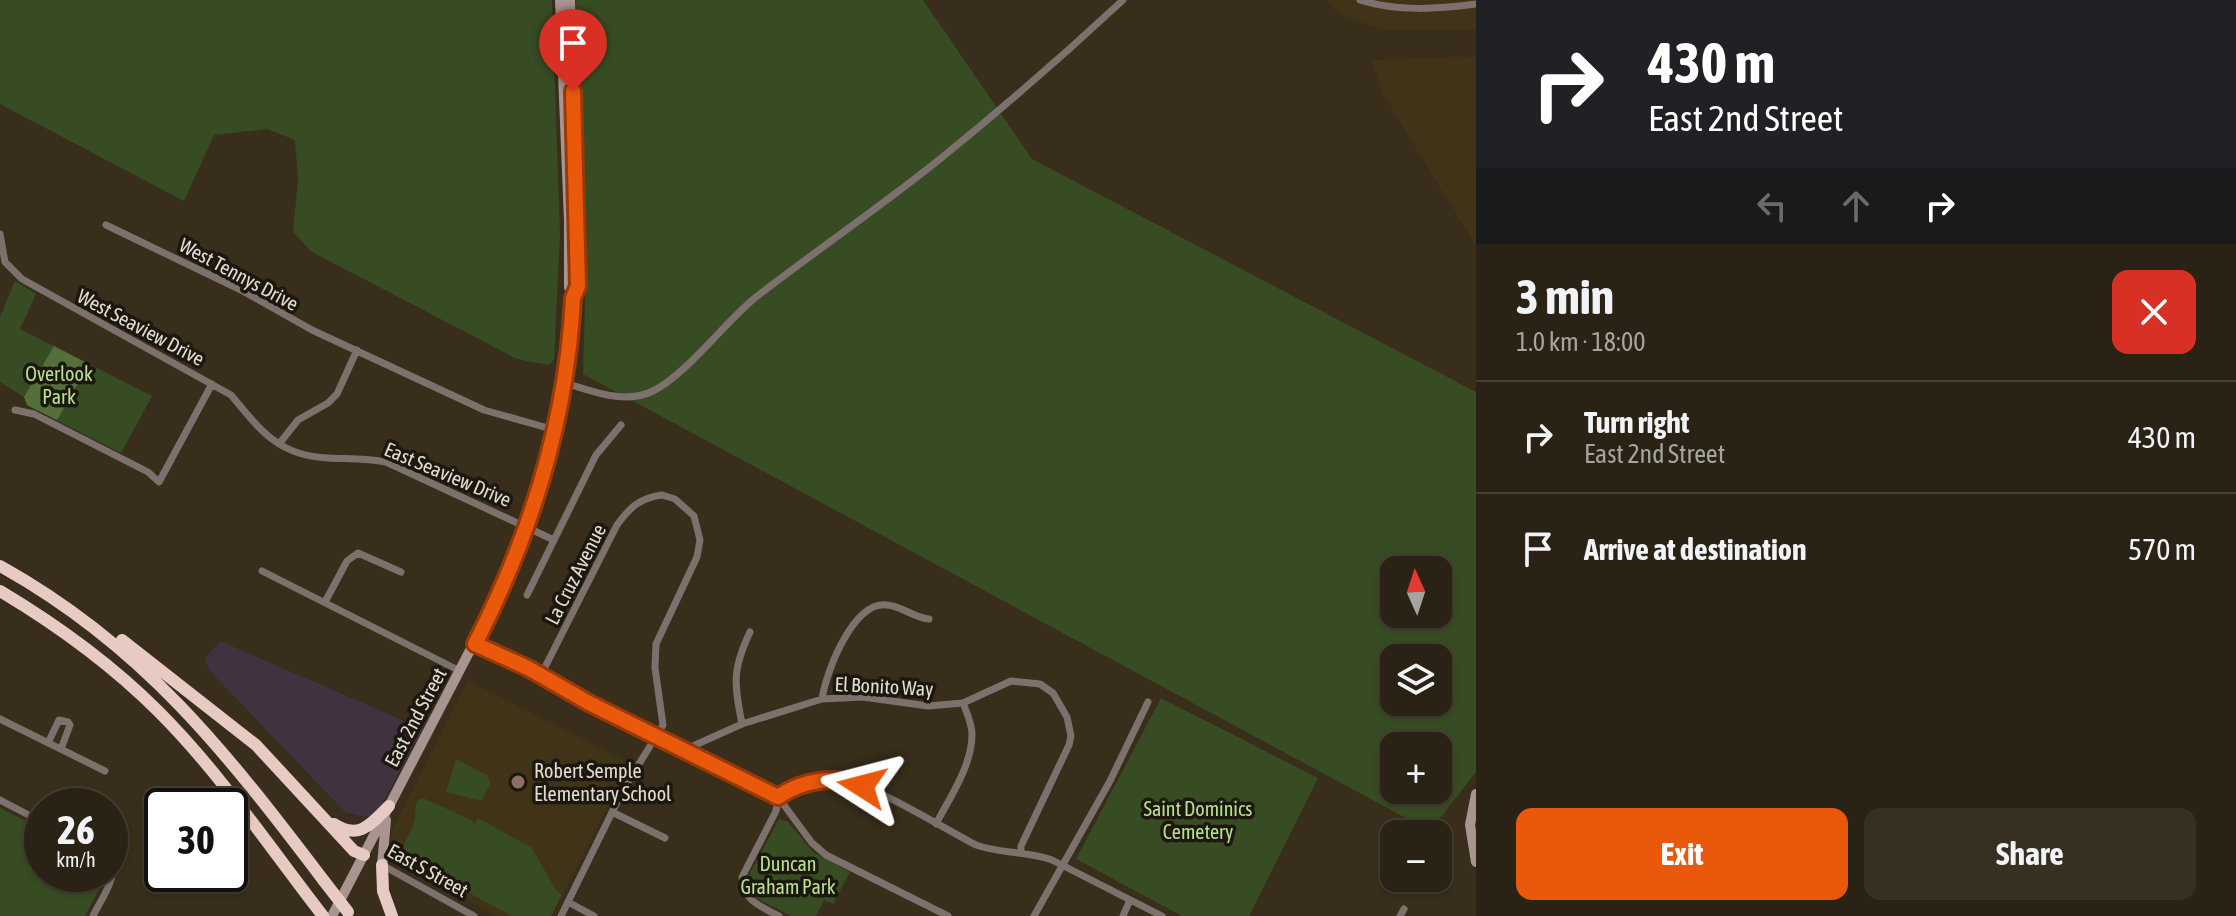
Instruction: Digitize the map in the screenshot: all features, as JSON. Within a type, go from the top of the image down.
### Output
[{"type":"highway","points":[[0,566],[78,609],[229,722],[256,745],[354,851],[364,855]]},
{"type":"highway","points":[[0,591],[75,640],[159,712],[216,776],[325,915]]},
{"type":"highway","points":[[44,592],[117,645],[192,716],[350,914]]},
{"type":"highway","points":[[328,820],[342,829],[358,832],[389,806]]},
{"type":"highway","points":[[382,865],[383,891],[392,916]]},
{"type":"main road","name":"East 2nd Street","points":[[560,0],[569,287],[573,298]]},
{"type":"main road","name":"East 2nd Street","points":[[325,915],[364,855],[505,583],[555,430],[565,383],[573,298],[578,286],[570,0]]},
{"type":"main road","points":[[1476,794],[1470,825],[1476,862]]},
{"type":"main road","points":[[382,865],[382,837],[389,806]]},
{"type":"main road","name":"East S Street","points":[[364,855],[382,865]]},
{"type":"street","points":[[565,383],[611,396],[624,397],[653,391],[741,310],[939,160],[1123,0]]},
{"type":"street","points":[[1360,0],[1386,7],[1407,8],[1476,4]]},
{"type":"street","points":[[1386,7],[1403,0]]},
{"type":"street","name":"West Tennys Drive","points":[[106,225],[241,290],[287,317],[484,410],[555,430]]},
{"type":"street","name":"West Seaview Drive","points":[[0,234],[2,264],[37,289],[231,395],[256,424],[279,444]]},
{"type":"street","points":[[279,444],[298,420],[328,403],[337,394],[357,350]]},
{"type":"street","points":[[15,410],[34,414],[148,472],[159,482],[212,384]]},
{"type":"street","points":[[527,595],[596,455],[621,425]]},
{"type":"street","name":"East Seaview Drive","points":[[279,444],[295,454],[386,462],[554,540]]},
{"type":"street","name":"La Cruz Avenue","points":[[541,675],[617,525],[628,510],[649,497],[662,495],[675,499],[694,516],[699,530],[700,550],[656,644],[655,668],[663,721],[656,736]]},
{"type":"street","points":[[325,602],[347,561],[358,553],[401,572]]},
{"type":"street","points":[[262,571],[460,671]]},
{"type":"street","points":[[822,699],[825,681],[845,638],[867,610],[883,604],[891,605],[929,619]]},
{"type":"street","points":[[742,724],[735,681],[736,664],[750,632]]},
{"type":"street","points":[[475,644],[778,797],[812,843],[826,855],[948,916]]},
{"type":"street","name":"El Bonito Way","points":[[684,750],[742,724],[822,699],[863,697],[928,706],[963,703],[1011,681],[1040,684],[1053,693],[1064,709],[1071,736],[1021,852]]},
{"type":"street","points":[[1034,916],[1116,770],[1148,702]]},
{"type":"street","points":[[936,824],[970,752],[971,726],[963,703]]},
{"type":"street","points":[[0,719],[105,771]]},
{"type":"street","points":[[48,743],[59,720],[68,722],[70,725],[61,749]]},
{"type":"street","points":[[561,916],[612,812],[656,736]]},
{"type":"street","points":[[779,916],[750,901],[742,889],[742,877],[776,811],[778,797],[821,780],[838,778],[862,786],[984,848],[1037,855],[1064,866],[1162,916]]},
{"type":"street","points":[[0,800],[24,813]]},
{"type":"street","points":[[612,812],[665,838]]},
{"type":"street","name":"East S Street","points":[[382,865],[474,916]]},
{"type":"street","points":[[93,916],[105,892]]},
{"type":"street","points":[[1123,916],[1130,900]]},
{"type":"street","points":[[568,902],[594,916]]},
{"type":"shaded area","points":[[1326,0],[1476,0],[1476,30],[1379,29],[1339,14]]},
{"type":"shaded area","points":[[1476,57],[1476,246],[1383,94],[1372,60]]},
{"type":"shaded area","points":[[220,641],[423,729],[375,816],[345,812],[209,670],[205,658]]},
{"type":"shaded area","name":"Robert Semple Elementary School","points":[[468,681],[630,763],[551,916],[497,916],[397,861],[392,853],[392,830]]},
{"type":"green space","points":[[0,0],[552,0],[560,233],[554,360],[548,365],[517,359],[312,252],[293,232],[298,180],[295,140],[267,129],[214,135],[184,201],[0,104]]},
{"type":"green space","points":[[576,0],[923,0],[1032,159],[1476,392],[1476,772],[1452,803],[1452,732],[1380,732],[1380,804],[1451,804],[1439,820],[1410,820],[583,374],[587,233]]},
{"type":"green space","name":"Overlook Park","points":[[15,281],[36,294],[20,329],[152,396],[121,453],[27,405],[24,397],[0,382],[0,317]]},
{"type":"green space","points":[[54,346],[89,364],[57,420],[27,405],[24,397]]},
{"type":"green space","name":"Saint Dominics Cemetery","points":[[1161,698],[1318,778],[1249,916],[1182,916],[1076,859]]},
{"type":"green space","points":[[456,759],[488,776],[490,785],[481,801],[446,792]]},
{"type":"green space","points":[[423,798],[473,821],[473,826],[478,818],[532,848],[562,895],[551,916],[512,916],[408,860],[404,845],[414,822],[417,801]]},
{"type":"green space","points":[[0,808],[24,820],[24,892],[98,892],[85,916],[0,916]]},
{"type":"green space","name":"Duncan Graham Park","points":[[779,819],[788,822],[813,852],[850,872],[833,904],[824,900],[816,916],[791,916],[754,897],[748,889],[748,877]]},
{"type":"place","name":"Robert Semple Elementary School","points":[[518,782]]},
{"type":"route","points":[[573,91],[578,181],[578,286],[573,298],[565,383],[555,430],[526,525],[505,583],[475,644],[528,668],[589,703],[778,797],[821,780],[838,778],[862,786]]}]
